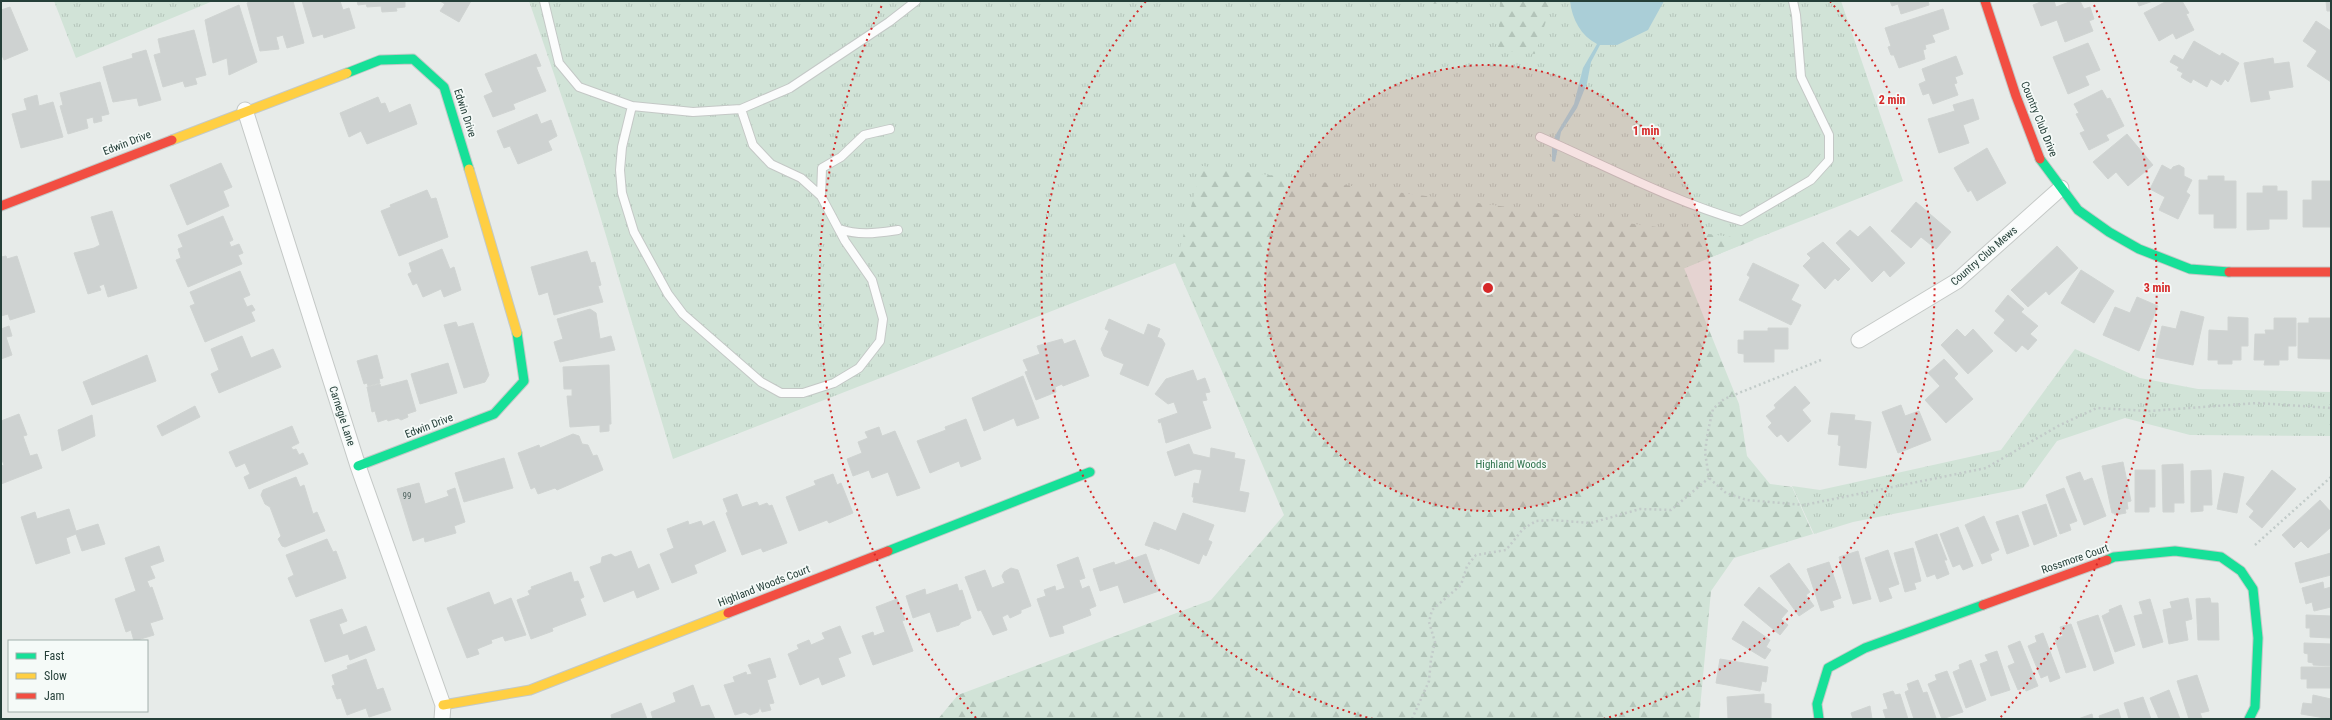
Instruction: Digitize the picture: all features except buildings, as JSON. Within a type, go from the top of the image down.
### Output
[{"type":"street","name":"Country Club Drive","points":[[1985,1],[2016,96],[2041,161],[2078,210],[2109,232],[2165,260],[2190,269],[2243,273],[2331,272]]},
{"type":"street","name":"Edwin Drive","points":[[1,206],[245,110],[380,60],[413,59],[444,87],[515,322],[524,381],[494,414],[358,466]]},
{"type":"street","name":"Carnegie Lane","points":[[245,110],[358,466],[442,712]]},
{"type":"street","name":"Country Club Mews","points":[[1860,340],[1957,281],[2061,188]]},
{"type":"street","name":"Highland Woods Court","points":[[442,712],[530,690],[1090,472]]},
{"type":"street","name":"Rossmore Court","points":[[1819,719],[1817,704],[1828,668],[1865,648],[2114,557],[2175,552],[2221,557],[2240,571],[2253,589],[2258,638],[2255,707],[2249,719]]},
{"type":"lane","points":[[544,1],[559,64],[578,87],[632,106],[693,112],[741,109],[790,88],[889,22],[916,1]]},
{"type":"lane","points":[[1540,137],[1717,214],[1741,221],[1811,180],[1829,160],[1829,135],[1801,77],[1796,15],[1793,1]]},
{"type":"lane","points":[[632,106],[622,147],[620,170],[627,212],[634,232],[668,294],[682,314],[761,382],[781,394],[803,393],[834,383],[859,368],[880,341],[883,319],[872,280],[839,229],[821,196],[801,178],[771,164],[753,144],[741,109]]},
{"type":"lane","points":[[821,196],[822,168],[841,157],[864,135],[890,129]]},
{"type":"lane","points":[[839,229],[854,234],[868,235],[898,230]]},
{"type":"path","points":[[1822,360],[1724,399],[1713,409],[1705,452],[1709,478],[1726,493],[1746,500],[1804,505],[1986,468],[2058,426],[2097,408],[2149,411],[2257,403],[2331,408]]},
{"type":"path","points":[[2255,545],[2331,477]]},
{"type":"path","points":[[1412,719],[1429,681],[1431,659],[1435,642],[1429,622],[1432,610],[1461,585],[1467,566],[1476,555],[1506,550],[1523,529],[1536,521],[1552,520],[1591,523],[1640,509],[1670,510],[1709,478]]},
{"type":"green space","points":[[54,1],[213,1],[76,58]]},
{"type":"green space","points":[[529,1],[1841,1],[1903,181],[1755,239],[1255,447],[1175,263],[673,459],[583,159]]},
{"type":"green space","points":[[1424,1],[1470,1],[1469,3],[1425,4]]},
{"type":"green space","points":[[1500,1],[1561,1],[1558,7],[1549,12],[1535,54],[1498,50]]},
{"type":"green space","name":"Highland Woods","points":[[1202,166],[1754,240],[1684,268],[1739,404],[1747,456],[1770,484],[1792,487],[1813,534],[1734,558],[1711,591],[1699,719],[938,719],[958,695],[1211,600],[1284,515],[1176,263]]},
{"type":"green space","points":[[2075,349],[2140,378],[2198,389],[2331,392],[2331,436],[2190,435],[2125,418],[2057,441],[2023,488],[1853,522],[1814,534],[1792,486],[1820,490],[2001,450]]},
{"type":"water","points":[[1570,1],[1664,1],[1648,30],[1617,45],[1600,45],[1591,62],[1587,83],[1577,108],[1561,132],[1555,162],[1552,161],[1552,146],[1555,136],[1574,104],[1583,68],[1597,44],[1591,41],[1578,26]]},
{"type":"traffic: fast","points":[[347,73],[380,60],[413,59],[444,87],[469,169]]},
{"type":"traffic: fast","points":[[2040,159],[2078,210],[2109,232],[2139,249],[2190,269],[2229,272]]},
{"type":"traffic: fast","points":[[358,466],[494,414],[524,381],[517,333]]},
{"type":"traffic: fast","points":[[888,551],[1090,472]]},
{"type":"traffic: fast","points":[[2107,560],[2114,557],[2175,551],[2221,557],[2241,571],[2253,589],[2258,638],[2255,707],[2249,719]]},
{"type":"traffic: fast","points":[[1819,719],[1817,704],[1828,668],[1865,648],[1983,605]]},
{"type":"traffic: slow","points":[[172,140],[347,73]]},
{"type":"traffic: slow","points":[[469,169],[517,333]]},
{"type":"traffic: slow","points":[[443,705],[530,690],[728,613]]},
{"type":"traffic: jam","points":[[1985,1],[2016,96],[2040,159]]},
{"type":"traffic: jam","points":[[1,206],[172,140]]},
{"type":"traffic: jam","points":[[2229,272],[2331,272]]},
{"type":"traffic: jam","points":[[728,613],[888,551]]},
{"type":"traffic: jam","points":[[1983,605],[2107,560]]}]
